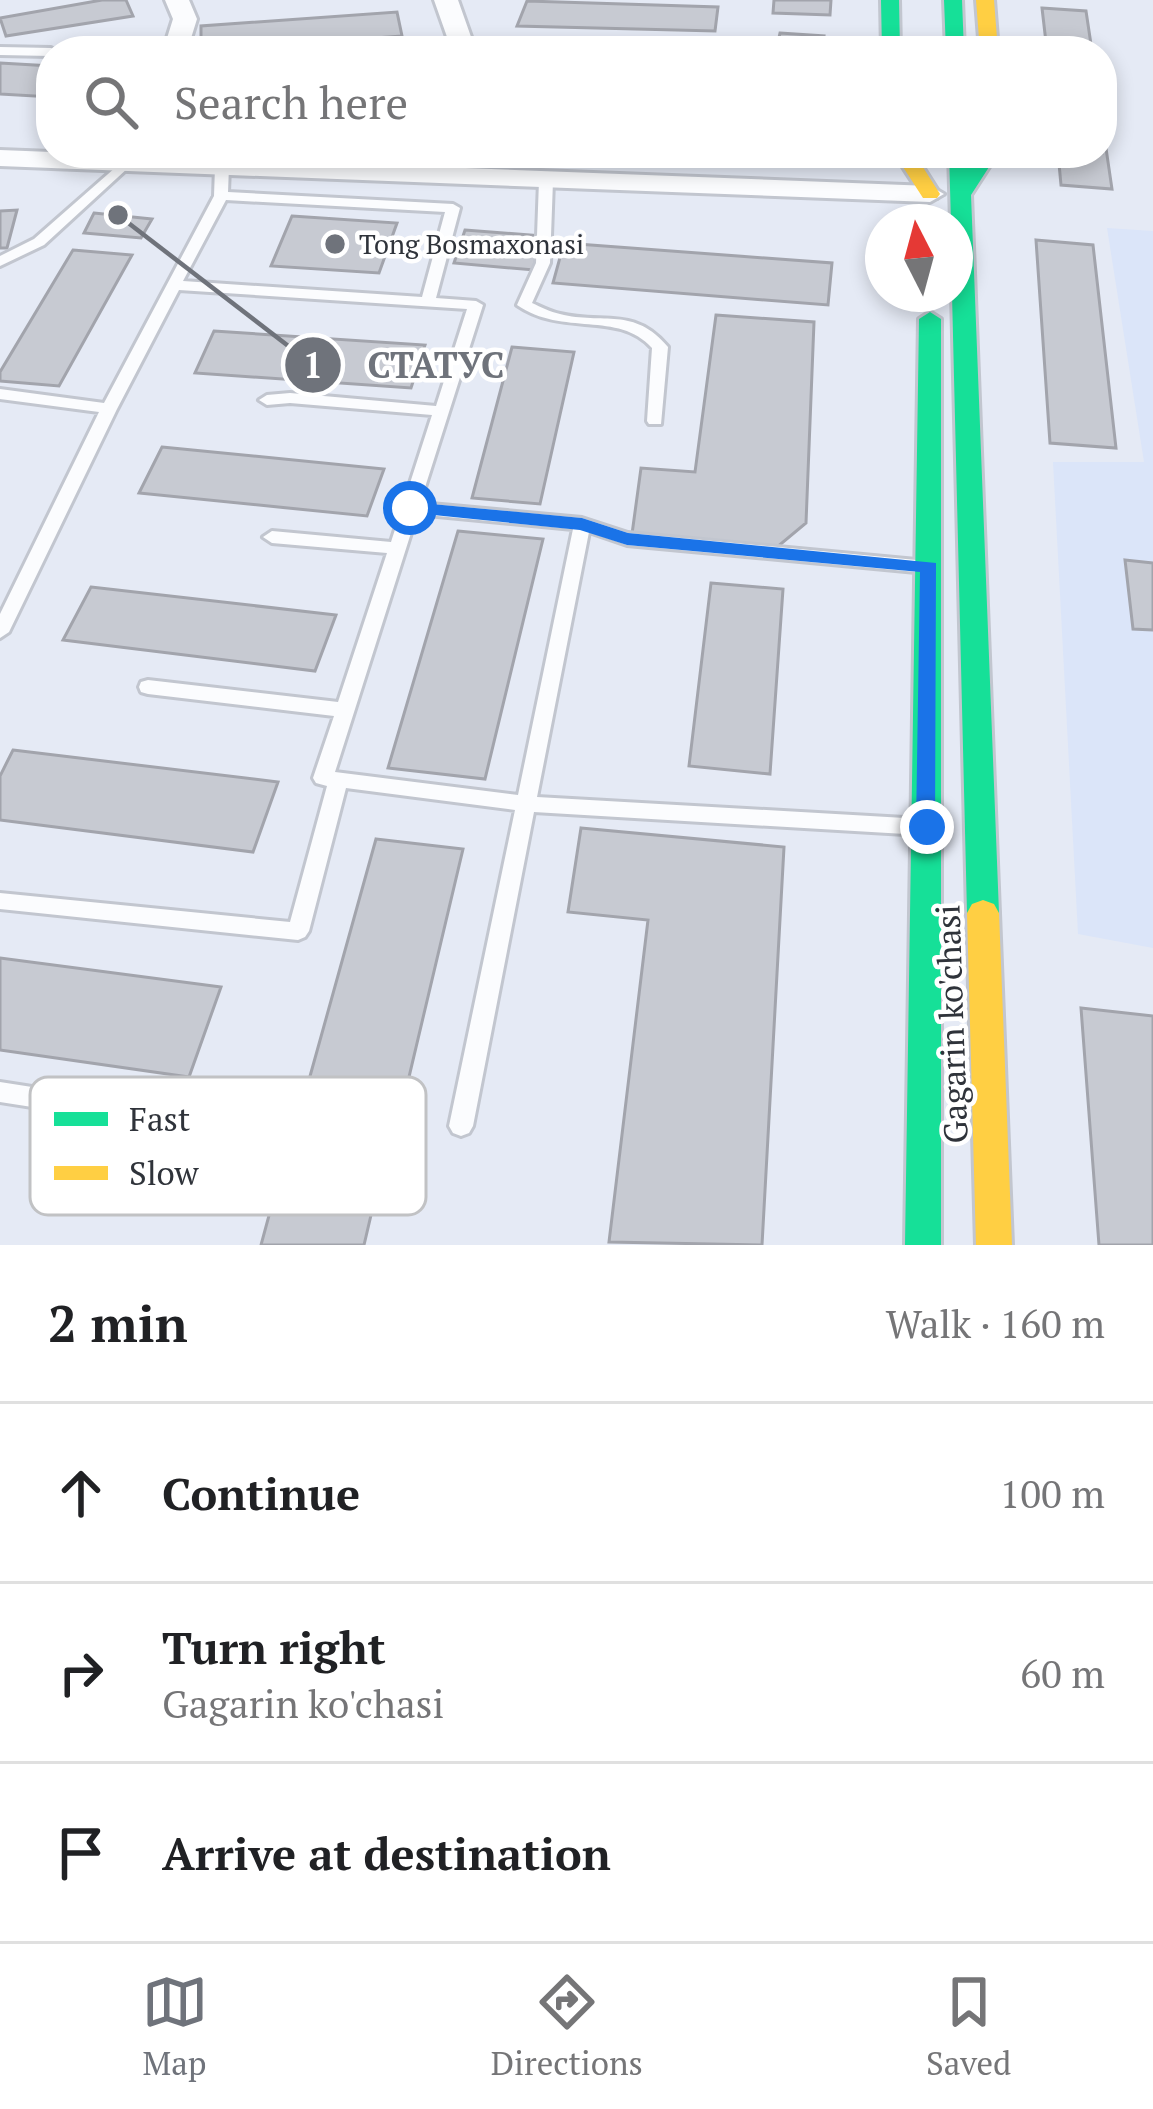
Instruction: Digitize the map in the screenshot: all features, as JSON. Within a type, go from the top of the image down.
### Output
[{"type":"main road","points":[[890,0],[891,36]]},
{"type":"main road","points":[[952,0],[954,36]]},
{"type":"main road","points":[[985,0],[988,36]]},
{"type":"main road","points":[[911,168],[928,204]]},
{"type":"main road","points":[[929,168],[930,204]]},
{"type":"main road","name":"Gagarin ko'chasi","points":[[959,168],[994,1245]]},
{"type":"main road","points":[[960,196],[978,168]]},
{"type":"main road","name":"Gagarin ko'chasi","points":[[923,1245],[930,312]]},
{"type":"street","points":[[177,0],[185,19],[180,36]]},
{"type":"street","points":[[446,0],[459,36]]},
{"type":"street","points":[[0,158],[36,158]]},
{"type":"street","points":[[460,168],[546,182],[871,204]]},
{"type":"lane","points":[[0,51],[36,52]]},
{"type":"lane","points":[[0,262],[39,242],[116,168]]},
{"type":"lane","points":[[0,632],[221,196],[222,168]]},
{"type":"lane","points":[[546,182],[543,263],[524,305],[560,319],[622,320],[654,338],[660,346],[655,421]]},
{"type":"lane","points":[[221,196],[453,208],[428,302]]},
{"type":"lane","points":[[176,286],[476,305],[322,778],[527,804],[927,827]]},
{"type":"lane","points":[[0,394],[110,409]]},
{"type":"lane","points":[[267,400],[441,411]]},
{"type":"lane","points":[[410,508],[582,524],[627,539],[929,567]]},
{"type":"lane","points":[[461,1126],[582,524]]},
{"type":"lane","points":[[272,537],[397,548]]},
{"type":"lane","points":[[148,687],[345,710]]},
{"type":"lane","points":[[0,901],[298,931],[338,780]]},
{"type":"lane","points":[[0,1092],[30,1097]]},
{"type":"shaded area","points":[[1107,228],[1153,231],[1153,948],[1078,934],[1053,462],[1144,462]]},
{"type":"building","points":[[126,0],[133,16],[6,36],[0,18]]},
{"type":"building","points":[[774,0],[831,0],[830,15],[773,13]]},
{"type":"building","points":[[527,1],[718,7],[715,31],[517,26]]},
{"type":"building","points":[[1042,8],[1086,11],[1090,36],[1045,36]]},
{"type":"building","points":[[397,12],[402,36],[201,36],[201,26]]},
{"type":"building","points":[[0,63],[36,65],[36,96],[0,94]]},
{"type":"building","points":[[1059,168],[1109,168],[1112,189],[1061,185]]},
{"type":"building","points":[[17,210],[7,248],[0,248],[0,211]]},
{"type":"building","points":[[94,213],[152,219],[141,238],[84,233]]},
{"type":"building","name":"Tong Bosmaxonasi","points":[[292,216],[397,223],[379,273],[271,266]]},
{"type":"building","points":[[465,230],[544,236],[534,270],[454,263]]},
{"type":"building","points":[[1036,240],[1093,245],[1116,448],[1050,443]]},
{"type":"building","points":[[564,243],[832,263],[828,305],[553,283]]},
{"type":"building","points":[[73,250],[132,255],[59,386],[0,381],[0,372]]},
{"type":"building","points":[[716,315],[814,322],[806,523],[776,548],[632,534],[641,468],[695,472]]},
{"type":"building","points":[[214,331],[425,345],[411,388],[195,373]]},
{"type":"building","points":[[512,347],[574,352],[540,504],[472,498]]},
{"type":"building","points":[[162,447],[384,469],[367,516],[139,493]]},
{"type":"building","points":[[458,531],[543,539],[485,779],[388,768]]},
{"type":"building","points":[[1125,560],[1153,563],[1153,630],[1133,629]]},
{"type":"building","points":[[711,583],[783,589],[770,774],[689,766]]},
{"type":"building","points":[[91,587],[336,615],[315,671],[63,640]]},
{"type":"building","points":[[13,750],[278,782],[253,852],[0,820],[0,776]]},
{"type":"building","points":[[581,828],[784,847],[762,1245],[609,1242],[648,920],[568,912]]},
{"type":"building","points":[[376,839],[463,849],[409,1077],[310,1077]]},
{"type":"building","points":[[0,958],[221,987],[189,1077],[0,1050]]},
{"type":"building","points":[[1081,1008],[1153,1016],[1153,1245],[1099,1245]]},
{"type":"building","points":[[269,1215],[371,1215],[364,1245],[261,1245]]},
{"type":"traffic: fast","points":[[890,0],[891,36]]},
{"type":"traffic: fast","points":[[953,0],[954,36]]},
{"type":"traffic: fast","points":[[959,168],[983,913]]},
{"type":"traffic: fast","points":[[960,196],[978,168]]},
{"type":"traffic: fast","points":[[923,1245],[930,319]]},
{"type":"traffic: slow","points":[[985,0],[988,36]]},
{"type":"traffic: slow","points":[[914,168],[930,194]]},
{"type":"traffic: slow","points":[[983,913],[994,1245]]},
{"type":"place","name":"СТАТУС","points":[[118,215]]},
{"type":"place","name":"Tong Bosmaxonasi","points":[[335,244]]},
{"type":"route","points":[[410,508],[582,524],[627,539],[929,567],[927,827]]}]
